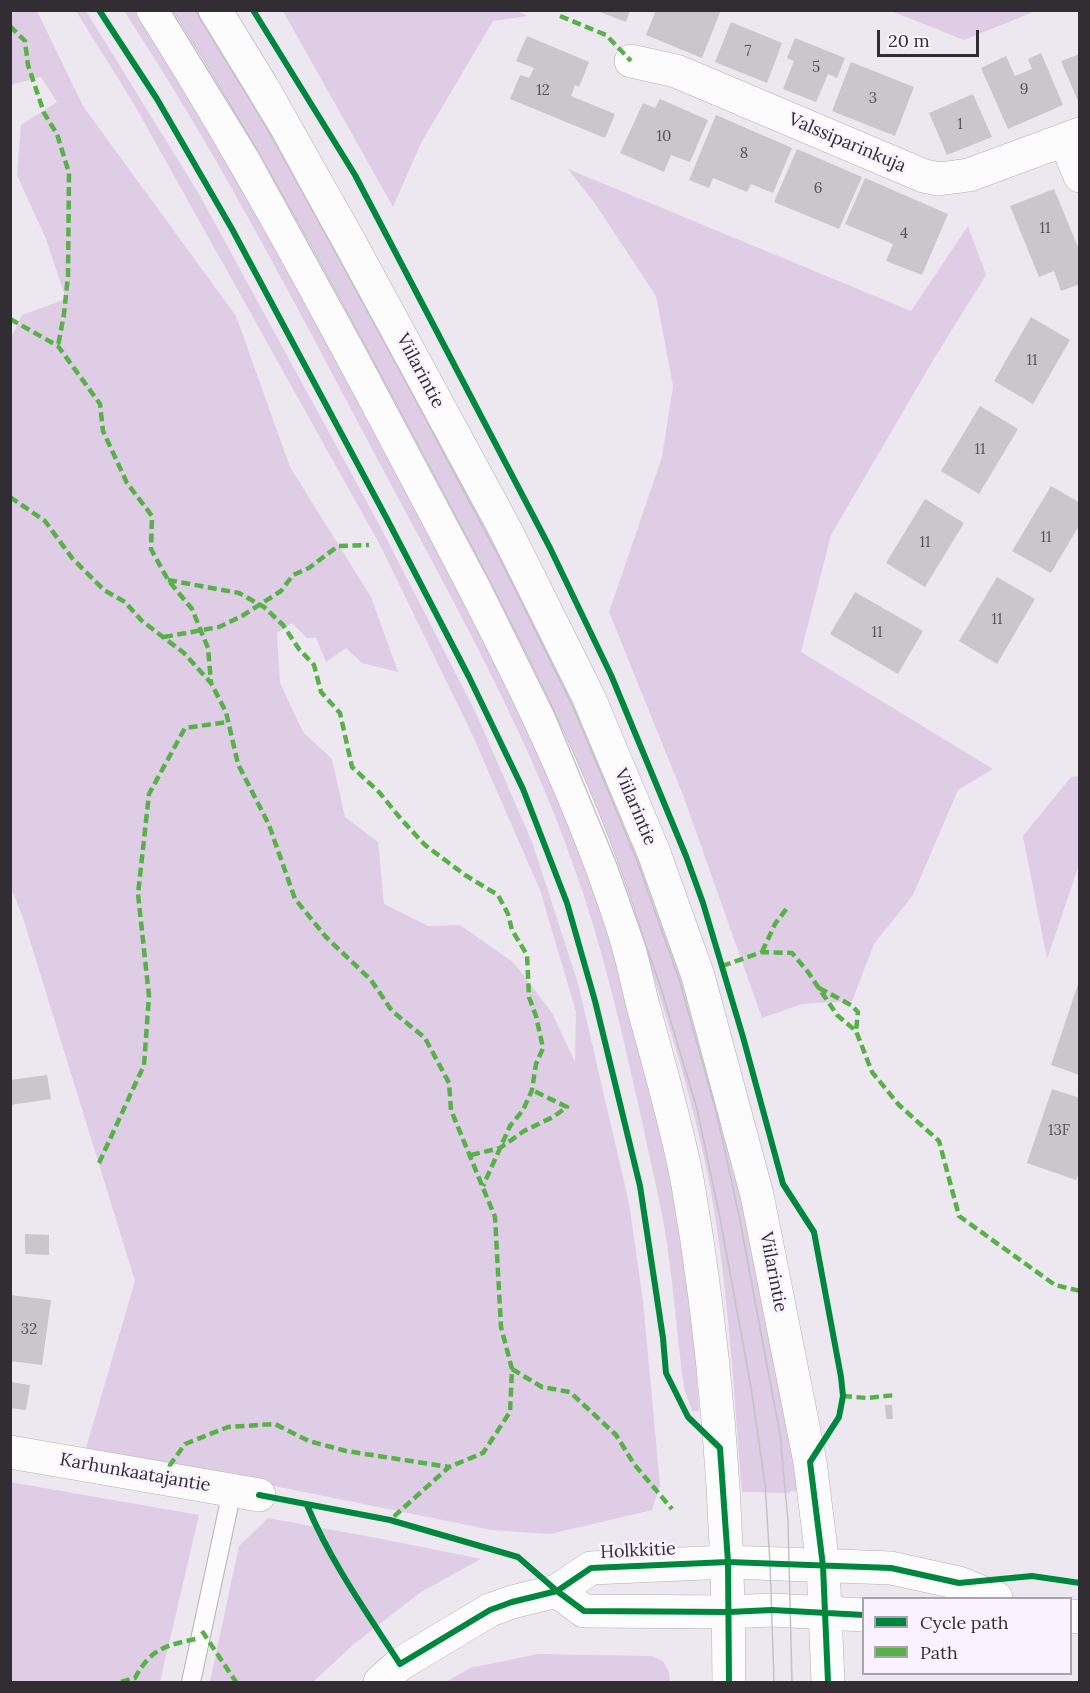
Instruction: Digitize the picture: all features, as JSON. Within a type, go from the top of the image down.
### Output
[{"type":"main road","points":[[153,10],[256,181],[476,590],[522,680],[623,927],[664,1081],[686,1175],[706,1299],[728,1562],[729,1683]]},
{"type":"main road","name":"Viilarintie","points":[[215,10],[264,90],[344,231],[505,529],[589,698],[654,853],[698,976],[757,1195],[810,1462],[823,1566],[828,1683]]},
{"type":"main road","name":"Valssiparinkuja","points":[[631,61],[676,71],[924,176],[939,180],[969,175],[1072,137]]},
{"type":"main road","points":[[1072,137],[1080,176]]},
{"type":"main road","name":"Karhunkaatajantie","points":[[10,1452],[245,1493]]},
{"type":"main road","name":"Holkkitie","points":[[380,1683],[400,1664],[490,1610],[512,1602],[558,1592],[591,1568],[728,1562],[891,1568],[959,1583],[991,1597]]},
{"type":"main road","points":[[558,1592],[584,1611],[772,1610],[862,1615]]},
{"type":"lane","points":[[191,1683],[245,1493]]},
{"type":"shaded area","points":[[515,10],[528,16],[493,21],[421,143],[393,207],[283,11]]},
{"type":"shaded area","points":[[11,11],[37,11],[83,106],[236,316],[290,467],[371,597],[398,672],[362,663],[346,648],[326,662],[316,638],[307,638],[292,623],[277,633],[280,683],[303,732],[332,759],[345,817],[378,842],[384,904],[428,926],[460,925],[514,963],[552,1013],[575,1062],[576,1012],[540,890],[472,734],[380,545],[134,104],[76,11],[86,11],[199,194],[380,526],[475,711],[532,842],[578,983],[629,1203],[643,1301],[660,1485],[652,1510],[550,1534],[492,1530],[86,1448],[135,1281],[23,918],[11,888],[10,340],[22,315],[66,299],[46,239],[17,175],[21,125],[57,102],[41,77],[11,85]]},
{"type":"shaded area","points":[[124,11],[141,11],[229,156],[530,720],[597,886],[663,1141],[677,1209],[694,1331],[699,1411],[692,1411],[684,1388],[664,1225],[617,1013],[583,893],[541,782],[464,621],[288,291],[193,121]]},
{"type":"shaded area","points":[[168,11],[207,11],[579,694],[714,1061],[802,1491],[742,1492],[725,1290],[707,1171],[680,1063],[624,887]]},
{"type":"shaded area","points":[[891,11],[1036,11],[964,40]]},
{"type":"shaded area","points":[[568,169],[911,311],[968,226],[986,275],[935,357],[831,535],[801,652],[993,769],[958,790],[913,895],[874,944],[852,1001],[802,1004],[762,1018],[683,795],[609,612],[662,457],[673,386],[656,296],[596,205]]},
{"type":"shaded area","points":[[1079,776],[1079,865],[1047,959],[1023,836],[1071,777]]},
{"type":"shaded area","points":[[10,1482],[199,1515],[160,1682],[11,1682]]},
{"type":"shaded area","points":[[268,1518],[481,1559],[421,1592],[354,1644],[313,1682],[210,1682],[239,1546]]},
{"type":"shaded area","points":[[538,1654],[651,1656],[663,1661],[669,1672],[670,1682],[446,1682],[470,1668]]},
{"type":"building","points":[[595,10],[630,10],[626,22]]},
{"type":"building","points":[[656,10],[721,10],[702,58],[646,35]]},
{"type":"building","points":[[731,22],[782,43],[767,83],[715,62]]},
{"type":"building","points":[[527,36],[589,62],[579,87],[575,85],[571,96],[615,114],[605,138],[510,99],[520,75],[529,78],[534,68],[516,61]]},
{"type":"building","points":[[795,38],[845,58],[837,78],[828,74],[816,102],[783,89],[794,61],[787,58]]},
{"type":"building","points":[[1041,53],[1063,105],[1008,129],[981,68],[1006,56],[1015,76],[1032,69],[1028,59]]},
{"type":"building","points":[[1080,54],[1080,100],[1078,101],[1061,61]]},
{"type":"building","points":[[851,62],[914,87],[895,136],[832,111]]},
{"type":"building","points":[[973,94],[992,137],[947,155],[929,113]]},
{"type":"building","points":[[660,99],[708,120],[690,162],[671,155],[664,172],[620,153],[643,103],[655,108]]},
{"type":"building","points":[[716,115],[792,148],[773,193],[751,184],[747,192],[713,178],[709,188],[689,180]]},
{"type":"building","points":[[797,149],[862,177],[839,229],[774,202]]},
{"type":"building","points":[[865,178],[948,214],[922,275],[886,261],[893,244],[845,224]]},
{"type":"building","points":[[1054,189],[1080,252],[1080,284],[1061,291],[1054,271],[1039,277],[1010,206]]},
{"type":"building","points":[[1031,317],[1070,340],[1033,404],[994,381]]},
{"type":"building","points":[[980,406],[1018,429],[979,494],[941,471]]},
{"type":"building","points":[[1051,486],[1080,503],[1080,524],[1051,573],[1012,551]]},
{"type":"building","points":[[925,499],[964,523],[925,587],[886,563]]},
{"type":"building","points":[[997,577],[1035,599],[997,664],[959,641]]},
{"type":"building","points":[[855,592],[923,631],[898,674],[830,634]]},
{"type":"building","points":[[1080,981],[1080,1075],[1051,1065]]},
{"type":"building","points":[[47,1075],[51,1099],[10,1105],[10,1080]]},
{"type":"building","points":[[1052,1089],[1080,1098],[1080,1170],[1076,1180],[1027,1163]]},
{"type":"building","points":[[25,1234],[49,1235],[49,1255],[25,1254]]},
{"type":"building","points":[[10,1295],[51,1300],[42,1365],[10,1361]]},
{"type":"building","points":[[10,1382],[30,1385],[26,1410],[10,1408]]},
{"type":"building","points":[[885,1405],[892,1405],[893,1419],[886,1419]]},
{"type":"tram line","points":[[171,10],[257,150],[491,584],[555,714],[617,864],[661,988],[697,1109],[720,1218],[751,1387],[765,1484],[774,1682]]},
{"type":"tram line","points":[[195,10],[272,136],[504,567],[574,709],[636,858],[679,979],[716,1111],[739,1215],[780,1434],[788,1521],[792,1682]]},
{"type":"marked path","points":[[560,16],[606,35],[631,61]]},
{"type":"marked path","points":[[10,26],[25,41],[28,65],[44,113],[57,134],[69,173],[68,276],[58,346]]},
{"type":"marked path","points":[[10,319],[58,346],[100,404],[103,431],[127,483],[152,516],[151,549],[168,580],[192,609],[208,648],[211,683]]},
{"type":"marked path","points":[[10,497],[45,521],[72,558],[104,590],[125,602],[142,621],[184,653],[211,683],[226,712],[238,764],[269,825],[295,899],[326,937],[371,980],[392,1011],[425,1038],[449,1083],[451,1110],[495,1217],[501,1327],[512,1369],[510,1412],[483,1453],[449,1467],[390,1520]]},
{"type":"marked path","points":[[164,637],[219,627],[242,616],[281,591],[293,575],[309,568],[338,546],[369,545]]},
{"type":"marked path","points":[[168,580],[239,593],[264,607],[283,625],[299,649],[314,665],[321,692],[340,713],[352,767],[379,792],[425,845],[465,875],[498,895],[508,914],[512,930],[527,955],[529,997],[543,1048],[536,1064],[532,1090],[523,1110],[510,1126],[483,1186]]},
{"type":"marked path","points":[[99,1163],[144,1065],[149,996],[138,894],[149,794],[185,728],[228,722]]},
{"type":"marked path","points":[[762,952],[775,924],[787,908]]},
{"type":"marked path","points":[[722,966],[762,952],[792,953],[837,1015],[856,1031],[872,1072],[899,1105],[939,1141],[959,1216],[1055,1285],[1080,1291]]},
{"type":"marked path","points":[[819,988],[851,1005],[858,1012],[856,1031]]},
{"type":"marked path","points":[[471,1155],[500,1148],[524,1131],[553,1117],[567,1107],[532,1090]]},
{"type":"marked path","points":[[512,1369],[542,1387],[570,1392],[616,1435],[634,1464],[672,1509]]},
{"type":"marked path","points":[[843,1396],[867,1398],[896,1395]]},
{"type":"marked path","points":[[169,1480],[170,1465],[185,1444],[228,1427],[275,1424],[309,1441],[346,1451],[449,1467]]},
{"type":"marked path","points":[[202,1631],[236,1682]]},
{"type":"marked path","points":[[121,1682],[135,1678],[148,1659],[162,1649],[200,1638]]},
{"type":"cycle path","points":[[99,10],[157,99],[232,229],[387,519],[469,677],[523,789],[567,903],[595,1001],[640,1186],[663,1338],[666,1373],[688,1417],[720,1448],[728,1562],[729,1682]]},
{"type":"cycle path","points":[[253,10],[355,175],[550,548],[611,675],[686,856],[703,903],[783,1184],[814,1232],[841,1377],[843,1396],[839,1417],[810,1462],[823,1566],[828,1682]]},
{"type":"cycle path","points":[[259,1495],[390,1520],[518,1557],[584,1611],[772,1610],[862,1615]]},
{"type":"cycle path","points":[[307,1505],[338,1566],[400,1664],[490,1610],[557,1591],[591,1568],[728,1562],[891,1568],[959,1583],[1032,1576],[1080,1583]]}]
